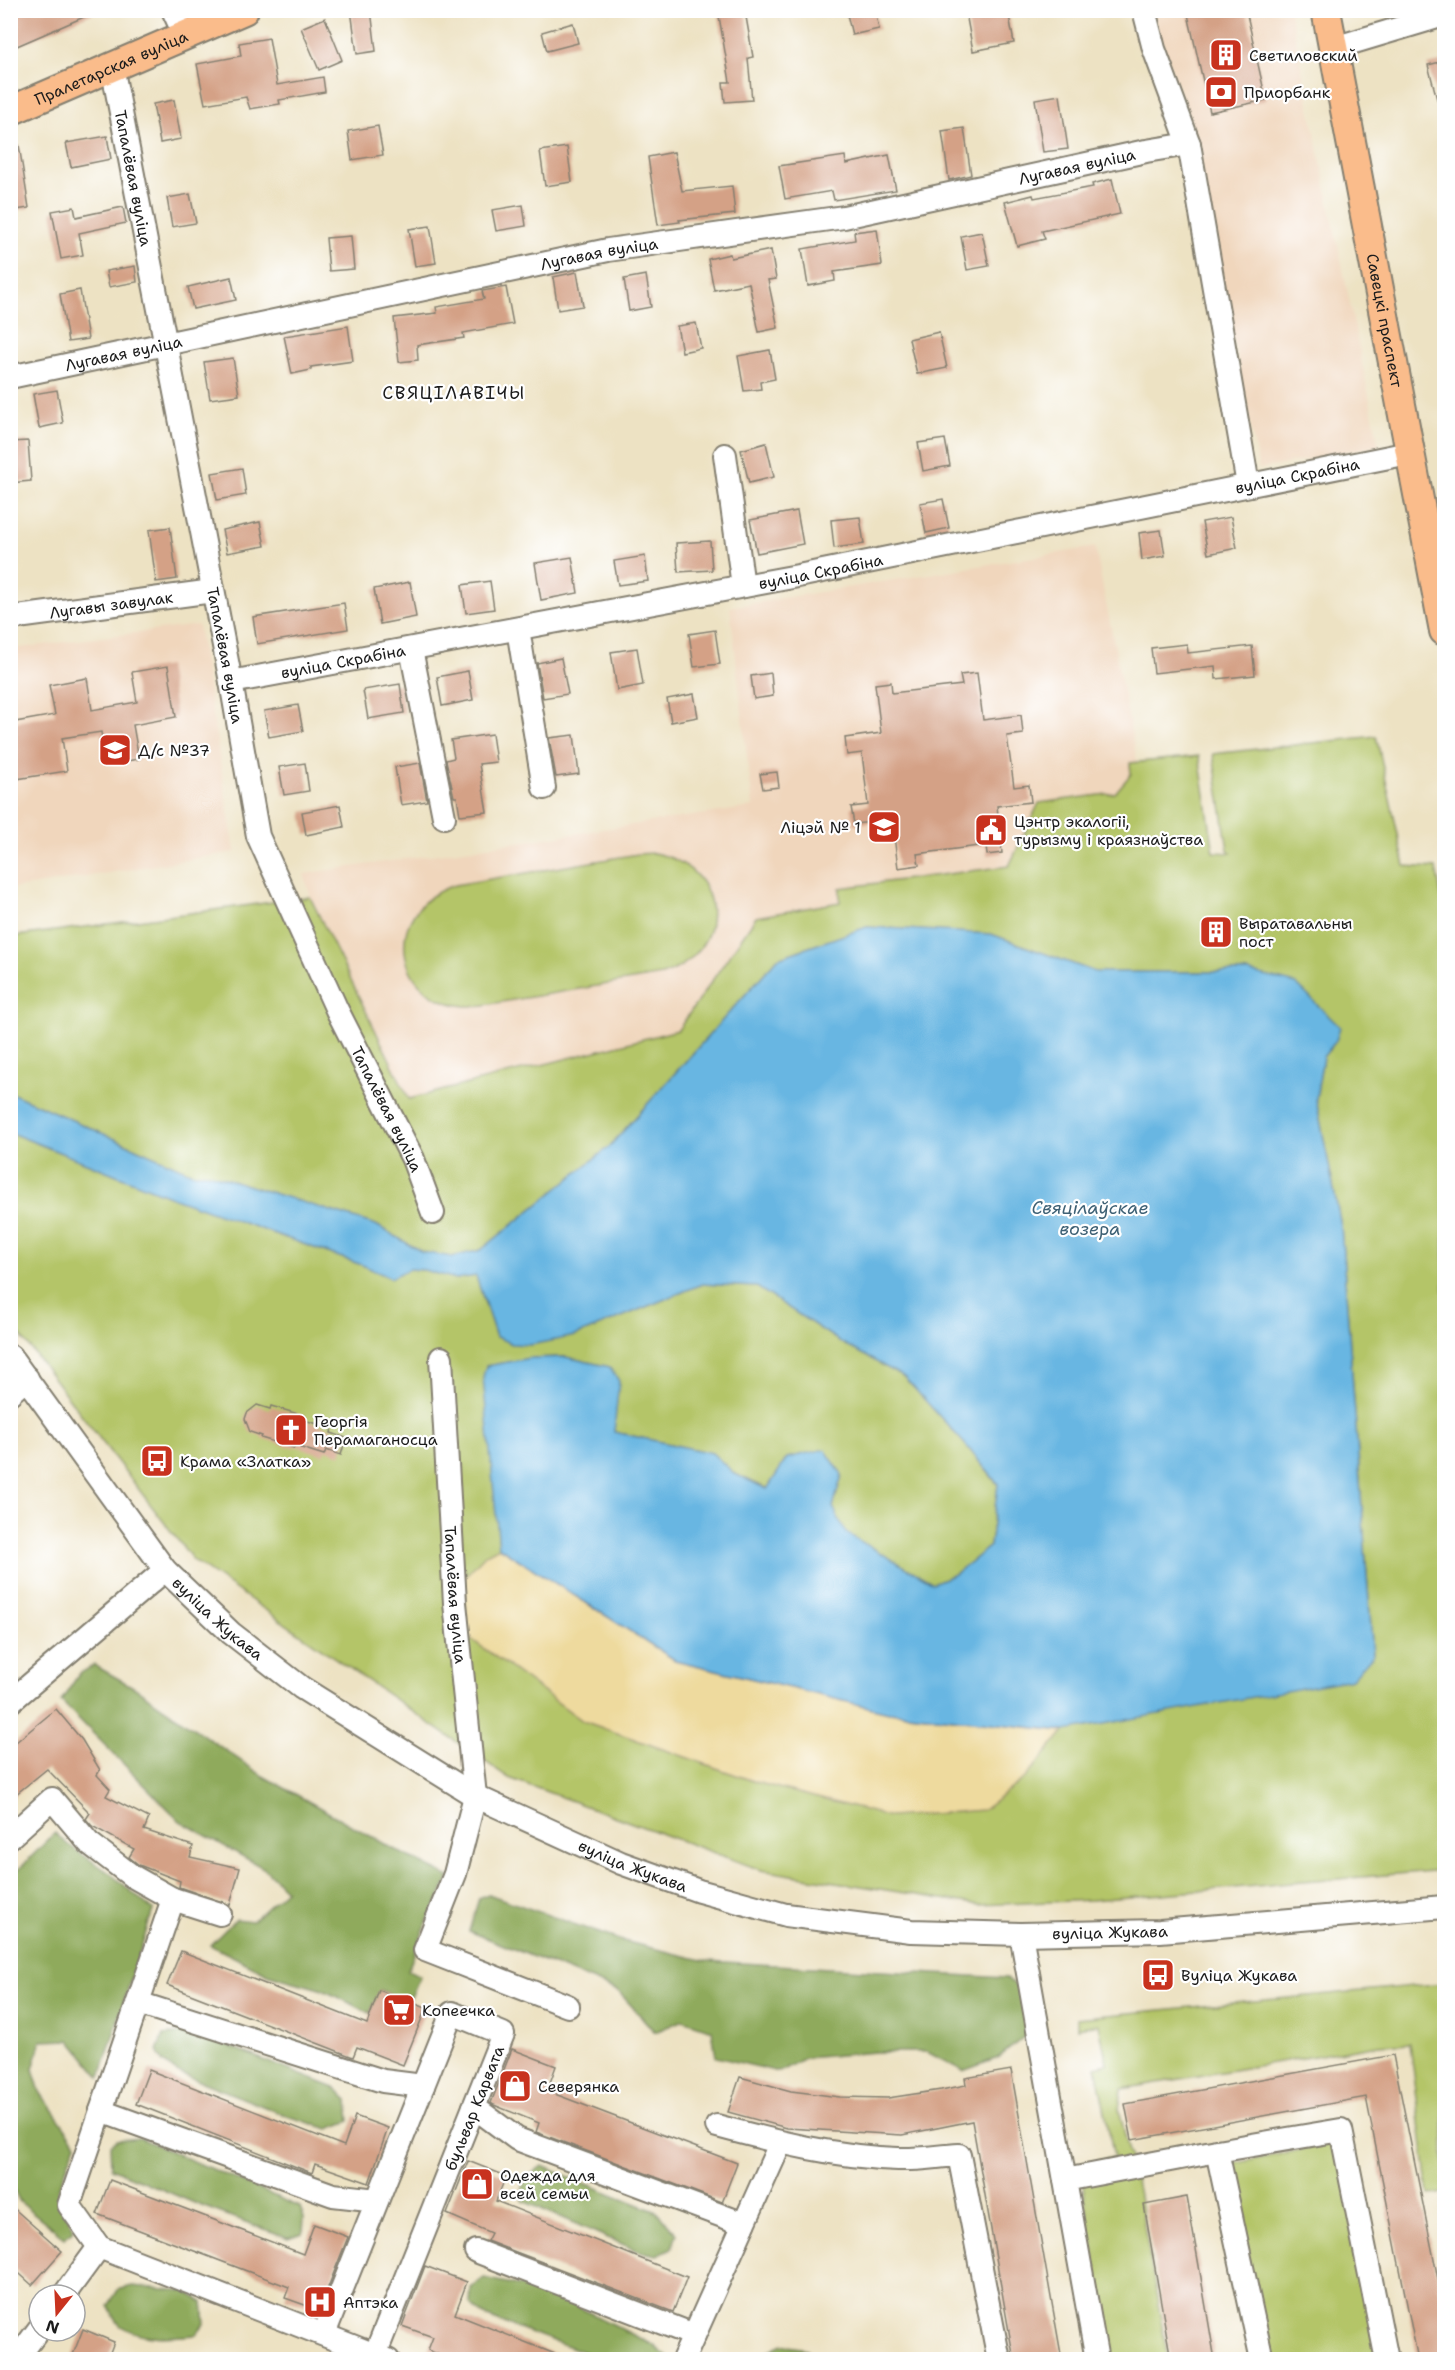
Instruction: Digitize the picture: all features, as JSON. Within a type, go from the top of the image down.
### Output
[{"type":"main road","name":"Пралетарская вуліца","points":[[10,111],[244,10]]},
{"type":"main road","name":"Савецкі праспект","points":[[1326,10],[1444,631]]},
{"type":"street","points":[[173,10],[185,36]]},
{"type":"street","points":[[1144,10],[1154,49],[1189,144],[1248,485]]},
{"type":"street","points":[[1334,48],[1444,15]]},
{"type":"street","name":"Тапалёвая вуліца","points":[[112,66],[231,682],[258,836],[337,1010],[413,1159],[433,1213]]},
{"type":"street","name":"Лугавая вуліца","points":[[10,377],[608,250],[844,217],[1146,151],[1189,144]]},
{"type":"street","name":"вуліца Скрабіна","points":[[231,682],[743,586],[1409,453]]},
{"type":"street","points":[[725,455],[743,586]]},
{"type":"street","name":"Лугавы завулак","points":[[10,618],[213,591]]},
{"type":"street","points":[[518,629],[544,788]]},
{"type":"street","points":[[411,649],[444,817]]},
{"type":"street","name":"вуліца Жукава","points":[[10,1356],[165,1570],[231,1633],[302,1688],[474,1796],[621,1863],[699,1891],[786,1915],[911,1931],[1021,1935],[1160,1931],[1444,1907]]},
{"type":"street","name":"Тапалёвая вуліца","points":[[441,1358],[455,1604],[474,1796],[455,1874],[425,1950],[568,2006]]},
{"type":"street","points":[[10,1393],[27,1378]]},
{"type":"street","points":[[10,1702],[165,1570]]},
{"type":"street","points":[[10,1837],[52,1799],[89,1843],[132,1875],[173,1899],[220,1914]]},
{"type":"street","points":[[173,1899],[69,2205],[99,2247],[382,2357]]},
{"type":"street","points":[[1021,1935],[1097,2360]]},
{"type":"street","points":[[138,2003],[383,2081],[423,2086]]},
{"type":"street","name":"бульвар Карвата","points":[[324,2334],[452,2013],[504,2034],[474,2106],[382,2357]]},
{"type":"street","points":[[474,2106],[517,2139],[744,2224]]},
{"type":"street","points":[[101,2111],[333,2195],[377,2200]]},
{"type":"street","points":[[717,2126],[780,2144],[899,2159],[958,2155],[999,2360]]},
{"type":"street","points":[[1065,2180],[1341,2130],[1387,2360]]},
{"type":"street","points":[[683,2360],[780,2144]]},
{"type":"street","points":[[1217,2151],[1262,2360]]},
{"type":"street","points":[[73,2283],[99,2247]]},
{"type":"street","points":[[476,2251],[694,2336]]},
{"type":"street","points":[[16,2360],[29,2343]]},
{"type":"shaded area","points":[[1151,11],[1290,11],[1379,446],[1259,469],[1191,124]]},
{"type":"shaded area","name":"Ліцэй № 1","points":[[1095,547],[1154,847],[756,917],[678,1030],[409,1099],[317,919],[304,874],[753,807],[730,607]]},
{"type":"shaded area","name":"Д/с №37","points":[[198,625],[235,852],[11,889],[11,649]]},
{"type":"green space","points":[[1376,736],[1405,866],[1436,868],[1444,910],[1444,1870],[1092,1900],[980,1905],[761,1870],[509,1778],[193,1560],[11,1323],[11,1133],[177,1199],[362,1265],[391,1278],[408,1269],[424,1270],[456,1279],[476,1276],[496,1337],[575,1336],[702,1284],[757,1287],[842,1343],[904,1377],[965,1444],[998,1485],[990,1546],[955,1574],[933,1583],[845,1533],[833,1507],[842,1475],[787,1458],[768,1489],[735,1474],[712,1453],[614,1432],[610,1367],[565,1357],[530,1358],[486,1366],[499,1547],[1373,1655],[1341,1226],[1316,1099],[1323,1057],[1336,1041],[1249,972],[1095,972],[991,934],[867,927],[778,958],[609,1147],[481,1250],[452,1257],[422,1252],[376,1225],[208,1173],[192,1173],[11,1093],[10,937],[310,897],[409,1099],[678,1030],[756,917],[840,902],[840,888],[1009,866],[1039,803],[1115,793],[1131,774],[1130,763],[1199,756],[1214,852],[1231,853],[1228,850],[1213,754]]},
{"type":"green space","points":[[654,853],[678,861],[696,875],[707,891],[712,910],[709,930],[701,948],[685,963],[662,975],[478,1006],[450,1003],[428,992],[413,976],[406,956],[406,935],[414,915],[430,898],[455,885]]},
{"type":"green space","points":[[94,1665],[135,1688],[263,1776],[399,1852],[450,1877],[427,1922],[408,1970],[420,1976],[409,2002],[380,1990],[370,2013],[323,1990],[270,1975],[210,1945],[236,1919],[252,1921],[286,1890],[265,1869],[180,1821],[61,1701],[79,1674]]},
{"type":"green space","points":[[55,1833],[111,1874],[153,1910],[100,2077],[70,2040],[41,2041],[33,2069],[40,2092],[76,2143],[58,2190],[73,2230],[65,2238],[20,2202],[11,2184],[10,1878]]},
{"type":"green space","points":[[488,1894],[619,1940],[706,1961],[1006,1978],[1018,1987],[1030,2032],[998,2058],[963,2071],[927,2052],[876,2052],[804,2058],[779,2072],[716,2057],[712,2030],[683,2020],[655,2032],[618,1991],[469,1931],[479,1898]]},
{"type":"green space","points":[[1444,1983],[1444,2193],[1429,2195],[1410,2043],[1379,2045],[1122,2089],[1119,2109],[1132,2165],[1099,2170],[1096,2161],[1114,2157],[1096,2067],[1107,2064],[1099,2024],[1077,2028],[1077,2018]]},
{"type":"green space","points":[[193,2032],[337,2089],[348,2100],[350,2121],[329,2129],[290,2117],[177,2072],[163,2062],[157,2051],[163,2035]]},
{"type":"green space","points":[[140,2138],[300,2207],[304,2218],[303,2233],[289,2238],[199,2205],[111,2168],[110,2145],[117,2140]]},
{"type":"green space","points":[[1338,2142],[1384,2359],[1266,2359],[1228,2165]]},
{"type":"green space","points":[[542,2166],[657,2212],[677,2234],[672,2248],[657,2255],[638,2251],[523,2201],[526,2180]]},
{"type":"green space","points":[[1134,2169],[1168,2359],[1110,2359],[1082,2179]]},
{"type":"green space","points":[[484,2278],[549,2292],[653,2345],[670,2359],[603,2359],[482,2315],[470,2304],[471,2288]]},
{"type":"green space","points":[[132,2286],[185,2291],[203,2302],[205,2324],[196,2335],[178,2336],[148,2336],[121,2326],[108,2306],[118,2290]]},
{"type":"green space","points":[[783,2345],[807,2349],[813,2359],[753,2359]]},
{"type":"sand","points":[[499,1547],[675,1660],[889,1712],[1065,1731],[1025,1778],[983,1810],[891,1817],[759,1783],[583,1721],[467,1636],[464,1577],[486,1554]]},
{"type":"water","name":"Свяцілаўскае возера","points":[[867,927],[991,934],[1095,972],[1249,972],[1296,984],[1340,1027],[1336,1041],[1323,1057],[1316,1099],[1341,1226],[1373,1655],[1352,1679],[1065,1731],[889,1712],[675,1660],[499,1547],[483,1377],[486,1366],[530,1358],[566,1357],[610,1367],[619,1381],[614,1432],[712,1453],[735,1474],[767,1489],[787,1458],[825,1449],[842,1475],[833,1507],[846,1533],[933,1583],[955,1574],[990,1546],[998,1484],[904,1377],[842,1343],[757,1287],[702,1284],[575,1336],[530,1345],[512,1344],[496,1337],[476,1276],[456,1279],[424,1270],[409,1269],[391,1278],[362,1265],[177,1199],[11,1133],[11,1093],[192,1173],[208,1173],[376,1225],[422,1252],[452,1257],[481,1250],[609,1147],[778,958]]},
{"type":"building","points":[[10,10],[100,10],[10,49]]},
{"type":"building","points":[[351,10],[371,10],[376,51],[357,54]]},
{"type":"building","points":[[846,10],[875,10],[879,29],[852,35]]},
{"type":"building","points":[[982,10],[1008,10],[1014,43],[973,51],[966,13]]},
{"type":"building","name":"Светиловский","points":[[1187,10],[1246,10],[1266,100],[1210,112]]},
{"type":"building","points":[[745,11],[753,57],[748,58],[752,100],[725,102],[723,82],[730,82],[719,16]]},
{"type":"building","points":[[325,18],[342,60],[319,70],[301,28]]},
{"type":"building","points":[[573,23],[578,43],[547,51],[542,32]]},
{"type":"building","points":[[269,38],[277,85],[323,77],[325,92],[279,100],[280,104],[250,109],[246,97],[205,104],[197,64],[241,56],[239,43]]},
{"type":"building","points":[[1444,61],[1444,106],[1439,107],[1428,65]]},
{"type":"building","points":[[1060,95],[1068,149],[1043,152],[1035,99]]},
{"type":"building","points":[[174,100],[181,139],[160,143],[153,104]]},
{"type":"building","points":[[378,126],[383,155],[352,160],[348,131]]},
{"type":"building","points":[[964,128],[971,175],[949,180],[942,131]]},
{"type":"building","points":[[107,136],[111,159],[71,167],[66,143]]},
{"type":"building","points":[[19,145],[29,208],[10,211],[10,146]]},
{"type":"building","points":[[567,147],[572,182],[545,186],[540,151]]},
{"type":"building","points":[[674,152],[682,191],[732,186],[735,214],[679,220],[680,222],[658,225],[648,157]]},
{"type":"building","points":[[889,155],[896,190],[834,200],[832,191],[785,199],[779,166],[845,156],[846,164]]},
{"type":"building","points":[[1112,179],[1120,214],[1042,231],[1045,239],[1017,246],[1005,202],[1033,195],[1034,198],[1093,187],[1092,184]]},
{"type":"building","points":[[190,194],[196,223],[172,227],[167,198]]},
{"type":"building","points":[[523,205],[526,226],[496,231],[492,210]]},
{"type":"building","points":[[74,207],[76,217],[123,207],[126,223],[79,233],[83,255],[61,259],[52,211]]},
{"type":"building","points":[[430,226],[436,263],[415,266],[409,229]]},
{"type":"building","points":[[877,229],[882,265],[834,272],[835,281],[808,286],[802,249],[855,240],[854,232]]},
{"type":"building","points":[[982,232],[989,266],[967,270],[961,236]]},
{"type":"building","points":[[351,236],[354,269],[329,271],[326,238]]},
{"type":"building","points":[[771,250],[776,279],[768,280],[778,328],[759,332],[749,283],[714,290],[708,259],[730,254],[731,258]]},
{"type":"building","points":[[135,266],[137,282],[109,287],[106,271]]},
{"type":"building","points":[[577,272],[583,306],[558,310],[553,277]]},
{"type":"building","points":[[646,275],[651,307],[629,311],[624,279]]},
{"type":"building","points":[[231,277],[236,300],[193,309],[188,287]]},
{"type":"building","points":[[506,287],[513,324],[463,333],[464,338],[417,345],[418,360],[399,362],[394,318],[437,313],[436,307],[484,299],[482,291]]},
{"type":"building","points":[[80,290],[88,339],[68,342],[60,294]]},
{"type":"building","points":[[696,323],[701,348],[682,352],[677,326]]},
{"type":"building","points":[[348,326],[353,361],[311,367],[311,370],[292,374],[284,336]]},
{"type":"building","points":[[939,332],[947,368],[917,374],[909,339]]},
{"type":"building","points":[[770,350],[775,379],[760,382],[761,389],[744,391],[738,356]]},
{"type":"building","points":[[233,358],[239,395],[210,399],[204,362]]},
{"type":"building","points":[[57,390],[63,423],[39,428],[33,394]]},
{"type":"building","points":[[945,439],[950,466],[923,471],[918,443]]},
{"type":"building","points":[[28,441],[31,481],[10,483],[10,442]]},
{"type":"building","points":[[766,443],[774,477],[749,483],[741,450]]},
{"type":"building","points":[[242,468],[246,495],[217,500],[212,473]]},
{"type":"building","points":[[943,499],[949,528],[926,533],[920,503]]},
{"type":"building","points":[[797,511],[803,544],[757,553],[750,520]]},
{"type":"building","points":[[860,517],[864,544],[834,548],[831,520]]},
{"type":"building","points":[[1231,517],[1237,548],[1208,554],[1202,522]]},
{"type":"building","points":[[260,522],[265,546],[227,553],[222,530]]},
{"type":"building","points":[[170,527],[177,579],[156,582],[149,530]]},
{"type":"building","points":[[1161,530],[1165,556],[1142,560],[1139,533]]},
{"type":"building","points":[[710,541],[712,570],[678,572],[676,543]]},
{"type":"building","points":[[645,556],[648,581],[618,585],[614,561]]},
{"type":"building","points":[[572,557],[578,593],[541,600],[535,563]]},
{"type":"building","points":[[490,581],[494,609],[466,613],[462,585]]},
{"type":"building","points":[[410,582],[416,617],[380,624],[374,589]]},
{"type":"building","points":[[344,603],[348,629],[257,644],[253,617]]},
{"type":"building","points":[[715,630],[720,664],[694,667],[689,634]]},
{"type":"building","points":[[1187,644],[1188,653],[1252,646],[1255,675],[1216,679],[1215,666],[1154,673],[1151,648]]},
{"type":"building","points":[[637,648],[643,685],[617,690],[611,652]]},
{"type":"building","points":[[561,658],[568,694],[543,698],[537,663]]},
{"type":"building","points":[[168,666],[176,717],[133,725],[139,759],[106,764],[101,732],[62,738],[67,771],[10,780],[10,723],[55,715],[49,685],[87,678],[92,710],[137,702],[132,672]]},
{"type":"building","points":[[468,671],[473,700],[442,706],[437,677]]},
{"type":"building","points":[[771,673],[773,696],[754,699],[751,676]]},
{"type":"building","points":[[977,673],[983,720],[1021,715],[1023,734],[1007,736],[1014,787],[1029,785],[1031,802],[997,806],[1002,853],[987,855],[986,845],[917,854],[919,865],[898,868],[892,820],[854,824],[851,807],[868,805],[862,753],[847,755],[845,738],[881,733],[875,684],[891,682],[892,693],[962,685],[960,675]]},
{"type":"building","points":[[400,684],[404,713],[368,719],[363,690]]},
{"type":"building","points":[[694,694],[698,717],[671,722],[667,699]]},
{"type":"building","points":[[298,705],[303,731],[269,737],[264,711]]},
{"type":"building","points":[[492,734],[496,762],[479,764],[487,812],[460,815],[446,760],[454,758],[451,740]]},
{"type":"building","points":[[574,735],[579,774],[556,777],[549,738]]},
{"type":"building","points":[[305,763],[309,791],[284,795],[279,767]]},
{"type":"building","points":[[420,763],[427,801],[401,805],[395,767]]},
{"type":"building","points":[[777,772],[779,787],[763,789],[760,774]]},
{"type":"building","points":[[340,805],[344,827],[306,835],[302,812]]},
{"type":"building","name":"Георгія Перамаганосца","points":[[257,1405],[270,1409],[271,1406],[305,1416],[304,1420],[332,1428],[331,1433],[346,1438],[341,1455],[326,1450],[324,1455],[295,1446],[294,1448],[261,1438],[262,1436],[250,1432],[245,1419],[247,1413]]},
{"type":"building","points":[[56,1709],[82,1740],[100,1770],[97,1775],[110,1789],[106,1796],[149,1818],[144,1830],[193,1846],[190,1857],[240,1868],[230,1905],[179,1887],[180,1881],[139,1865],[129,1857],[134,1849],[92,1826],[86,1819],[90,1813],[47,1769],[10,1799],[10,1747]]},
{"type":"building","points":[[181,1951],[367,2024],[379,1990],[426,2008],[403,2065],[357,2047],[353,2057],[167,1985]]},
{"type":"building","points":[[512,2049],[556,2066],[547,2091],[737,2163],[722,2202],[536,2132],[539,2123],[491,2103]]},
{"type":"building","points":[[1393,2055],[1444,2309],[1444,2360],[1418,2360],[1366,2097],[1132,2140],[1125,2104]]},
{"type":"building","points":[[149,2070],[344,2146],[355,2116],[388,2128],[369,2183],[315,2164],[312,2173],[136,2104]]},
{"type":"building","points":[[1011,2070],[1062,2360],[1014,2360],[972,2121],[902,2135],[787,2128],[728,2112],[740,2077],[791,2091],[840,2097],[888,2098],[966,2085],[965,2078]]},
{"type":"building","points":[[468,2161],[506,2176],[496,2201],[687,2277],[673,2312],[487,2241],[491,2233],[447,2214]]},
{"type":"building","points":[[110,2180],[303,2254],[314,2224],[348,2237],[319,2310],[285,2298],[289,2287],[97,2214]]},
{"type":"building","points":[[1187,2197],[1215,2360],[1171,2360],[1144,2205]]},
{"type":"building","points":[[10,2205],[62,2251],[34,2283],[30,2283],[10,2265]]},
{"type":"building","points":[[425,2266],[467,2282],[455,2314],[570,2360],[452,2360],[428,2350],[433,2337],[402,2326]]},
{"type":"building","points":[[87,2331],[114,2342],[107,2360],[71,2360],[78,2343],[87,2343]]},
{"type":"place","name":"Светиловский","points":[[1226,55]]},
{"type":"place","name":"Приорбанк","points":[[1221,92]]},
{"type":"place","name":"Д/с №37","points":[[115,750]]},
{"type":"place","name":"Ліцэй № 1","points":[[884,827]]},
{"type":"place","name":"Цэнтр экалогіі, турызму і краязнаўства","points":[[991,830]]},
{"type":"place","name":"Выратавальны пост","points":[[1216,932]]},
{"type":"place","name":"Георгія Перамаганосца","points":[[291,1430]]},
{"type":"place","name":"Крама «Златка»","points":[[157,1461]]},
{"type":"place","name":"Вуліца Жукава","points":[[1158,1975]]},
{"type":"place","name":"Копеечка","points":[[399,2010]]},
{"type":"place","name":"Северянка","points":[[515,2086]]},
{"type":"place","name":"Одежда для всей семьи","points":[[477,2184]]},
{"type":"place","name":"Аптэка","points":[[320,2302]]},
{"type":"district","name":"СВЯЦІЛАВІЧЫ","points":[[454,393]]}]
